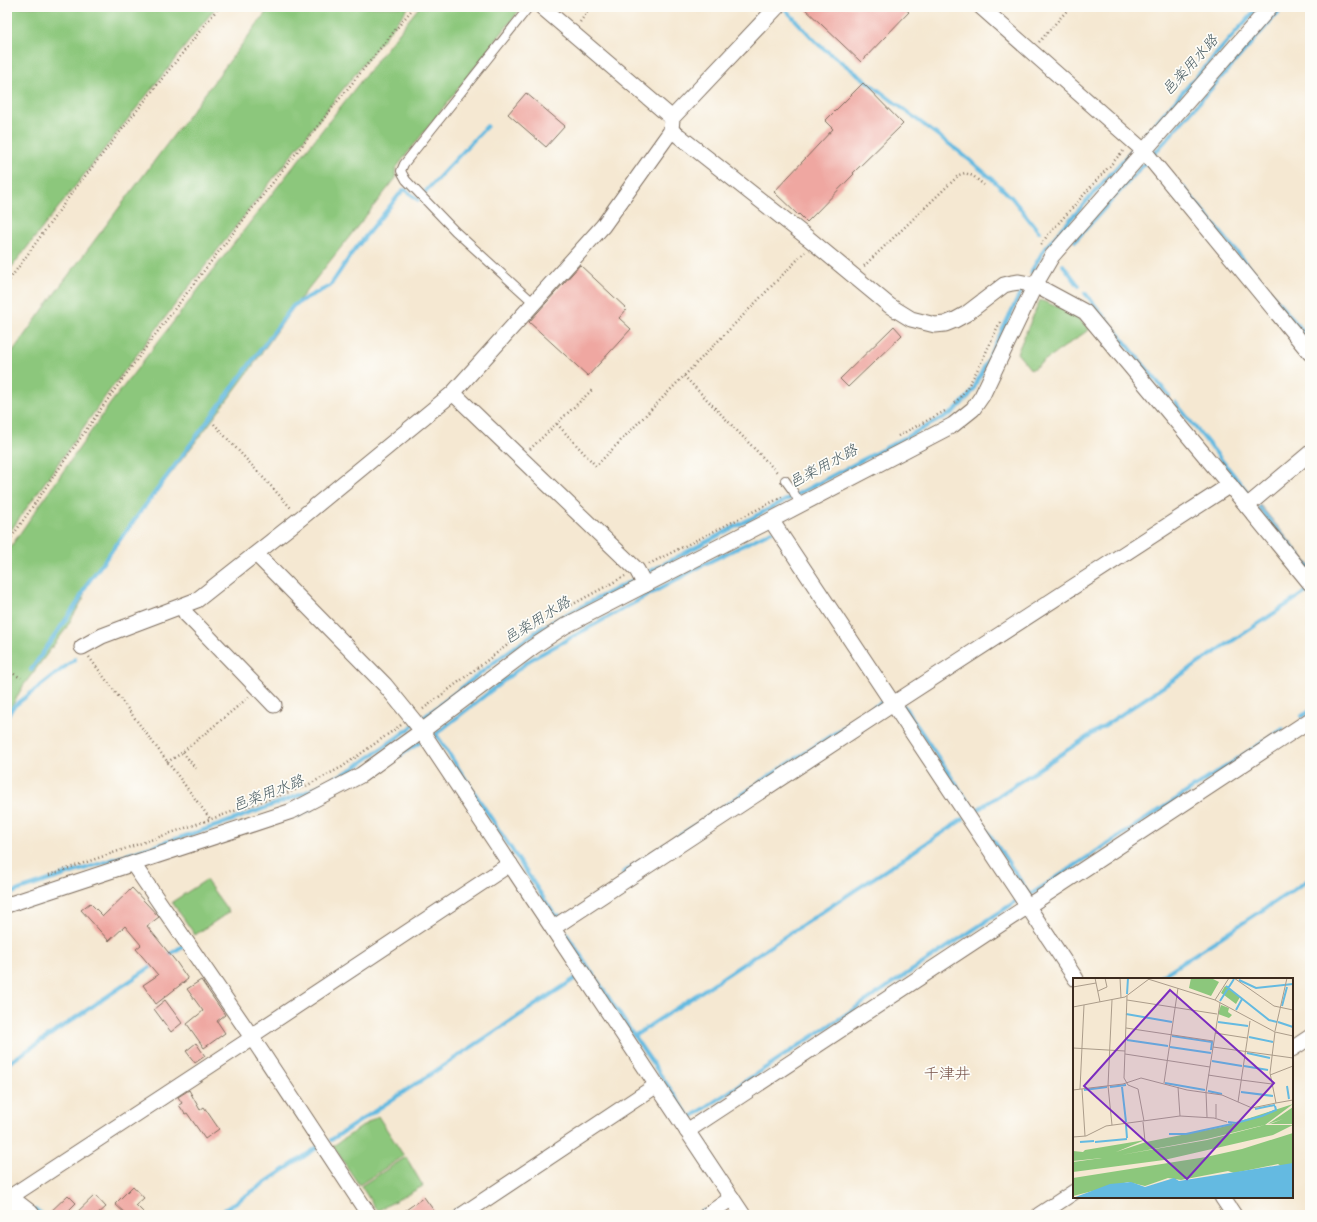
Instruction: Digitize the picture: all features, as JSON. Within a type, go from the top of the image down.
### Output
[{"type":"main road","points":[[7,1198],[29,1215]]},
{"type":"street","points":[[542,7],[572,31],[671,125],[679,136],[890,306],[911,320],[935,325],[945,324],[955,320],[1004,285],[1012,282],[1035,285],[1085,312],[1248,506],[1310,583]]},
{"type":"street","points":[[82,647],[102,636],[197,600],[301,518],[453,393],[603,226],[671,125],[776,7]]},
{"type":"street","points":[[981,7],[1138,145],[1310,353]]},
{"type":"street","points":[[7,905],[292,811],[361,775],[417,724],[641,577],[771,520],[796,497],[953,426],[968,413],[982,396],[1035,285],[1052,256],[1138,145],[1270,7]]},
{"type":"street","points":[[453,393],[641,577]]},
{"type":"street","points":[[1248,506],[1310,453]]},
{"type":"street","points":[[553,928],[893,704],[1230,485]]},
{"type":"street","points":[[771,520],[1075,978]]},
{"type":"street","points":[[256,554],[385,685],[417,724],[743,1215]]},
{"type":"street","points":[[182,606],[186,614],[274,705]]},
{"type":"street","points":[[687,1131],[1310,720]]},
{"type":"street","points":[[133,864],[252,1037],[369,1215]]},
{"type":"street","points":[[7,1198],[252,1037],[510,864]]},
{"type":"street","points":[[1293,1048],[1310,1037]]},
{"type":"street","points":[[462,1215],[657,1085]]},
{"type":"street","points":[[1039,1215],[1073,1193]]},
{"type":"street","points":[[707,1215],[732,1198]]},
{"type":"street","points":[[1223,1198],[1234,1215]]},
{"type":"lane","points":[[529,7],[404,164],[401,171],[406,180],[455,232],[534,303]]},
{"type":"lane","points":[[785,480],[796,497]]},
{"type":"path","points":[[7,283],[74,190],[219,7]]},
{"type":"path","points":[[7,544],[63,463],[164,323],[329,112],[414,7]]},
{"type":"path","points":[[572,31],[591,7]]},
{"type":"path","points":[[1031,52],[1070,7]]},
{"type":"path","points":[[1040,247],[1047,236],[1138,145]]},
{"type":"path","points":[[853,276],[959,175],[966,172],[984,185]]},
{"type":"path","points":[[557,424],[596,466],[814,244]]},
{"type":"path","points":[[894,438],[945,411],[956,403],[964,393],[971,380],[1002,317]]},
{"type":"path","points":[[684,376],[785,480]]},
{"type":"path","points":[[521,458],[592,390]]},
{"type":"path","points":[[214,424],[301,518]]},
{"type":"path","points":[[48,875],[212,821],[304,787],[417,724],[522,634],[543,620],[641,577],[796,497]]},
{"type":"path","points":[[82,647],[212,821]]},
{"type":"path","points":[[7,670],[21,678]]},
{"type":"path","points":[[167,762],[183,752],[259,689]]},
{"type":"path","points":[[183,752],[196,769]]},
{"type":"green space","points":[[7,7],[216,7],[7,273]]},
{"type":"green space","points":[[270,7],[409,7],[336,98],[107,394],[7,536],[7,359]]},
{"type":"green space","points":[[419,7],[522,7],[396,168],[396,178],[296,304],[249,371],[204,431],[86,583],[83,599],[65,630],[23,686],[7,715],[7,552],[110,404],[275,190]]},
{"type":"green space","points":[[1040,300],[1071,312],[1090,329],[1031,370],[1017,353]]},
{"type":"green space","points":[[206,880],[229,912],[195,935],[172,902]]},
{"type":"green space","points":[[378,1116],[404,1156],[359,1185],[333,1146]]},
{"type":"green space","points":[[406,1157],[423,1186],[377,1211],[361,1186]]},
{"type":"water","points":[[1260,505],[1310,566],[1310,571],[1257,508]]},
{"type":"building","points":[[803,7],[903,7],[909,12],[861,62]]},
{"type":"building","points":[[863,83],[903,124],[853,173],[854,174],[807,222],[774,192],[833,129],[825,121]]},
{"type":"building","points":[[526,93],[565,126],[546,147],[508,114]]},
{"type":"building","points":[[580,265],[627,309],[619,318],[631,329],[588,376],[529,322]]},
{"type":"building","points":[[894,326],[902,335],[848,387],[840,379]]},
{"type":"building","points":[[132,888],[159,917],[147,926],[188,979],[156,1004],[143,985],[158,975],[136,949],[141,945],[125,926],[109,941],[81,910],[90,903],[103,916]]},
{"type":"building","points":[[201,980],[225,1015],[217,1021],[225,1033],[204,1048],[187,1024],[203,1011],[187,989]]},
{"type":"building","points":[[165,1000],[182,1023],[171,1032],[154,1009]]},
{"type":"building","points":[[196,1043],[205,1056],[195,1063],[186,1051]]},
{"type":"building","points":[[189,1090],[200,1110],[204,1107],[219,1129],[205,1139],[187,1113],[185,1114],[179,1105],[182,1103],[178,1097]]},
{"type":"building","points":[[133,1186],[144,1198],[136,1205],[146,1215],[127,1215],[115,1204]]},
{"type":"building","points":[[68,1195],[76,1203],[64,1215],[47,1215]]},
{"type":"building","points":[[95,1195],[106,1207],[97,1215],[74,1215]]},
{"type":"building","points":[[424,1197],[437,1215],[399,1215]]},
{"type":"waterway","name":"邑楽用水路","points":[[1141,139],[1258,7]]},
{"type":"waterway","points":[[1153,155],[1283,7]]},
{"type":"waterway","points":[[785,9],[819,45],[961,153],[990,177],[1012,198],[1039,232]]},
{"type":"waterway","points":[[425,192],[487,126]]},
{"type":"waterway","name":"邑楽用水路","points":[[1031,272],[1045,248],[1132,150]]},
{"type":"waterway","points":[[1075,241],[1148,160]]},
{"type":"waterway","points":[[1183,187],[1310,340]]},
{"type":"waterway","points":[[31,670],[78,602],[87,584],[293,306],[330,286],[352,253],[403,190],[406,190],[418,200]]},
{"type":"waterway","points":[[1063,265],[1079,286]]},
{"type":"waterway","name":"邑楽用水路","points":[[643,575],[952,413],[973,390],[1022,290]]},
{"type":"waterway","points":[[1085,293],[1169,396]]},
{"type":"waterway","points":[[1175,402],[1249,494]]},
{"type":"waterway","points":[[559,915],[556,917],[436,734],[530,660],[703,565],[772,531]]},
{"type":"waterway","name":"邑楽用水路","points":[[7,896],[19,890],[219,825],[300,795],[335,778],[354,768],[409,729],[505,654],[543,627],[637,578]]},
{"type":"waterway","points":[[974,812],[1306,592]]},
{"type":"waterway","points":[[7,717],[13,707],[75,659]]},
{"type":"waterway","points":[[623,873],[882,702]]},
{"type":"waterway","points":[[904,706],[1030,895],[1283,729]]},
{"type":"waterway","points":[[1302,716],[1310,711]]},
{"type":"waterway","points":[[399,756],[419,743]]},
{"type":"waterway","points":[[298,816],[311,809]]},
{"type":"waterway","points":[[634,1036],[963,819]]},
{"type":"waterway","points":[[1159,978],[1310,879]]},
{"type":"waterway","points":[[566,933],[690,1118],[1015,902]]},
{"type":"waterway","points":[[166,957],[184,945]]},
{"type":"waterway","points":[[7,1064],[155,964]]},
{"type":"waterway","points":[[331,1140],[576,978]]},
{"type":"waterway","points":[[217,1215],[318,1147]]},
{"type":"waterway","points":[[450,1215],[459,1209]]},
{"type":"waterway","points":[[35,1210],[43,1215]]},
{"type":"waterway","points":[[697,1215],[704,1211]]},
{"type":"district","name":"千津井","points":[[947,1073]]}]
